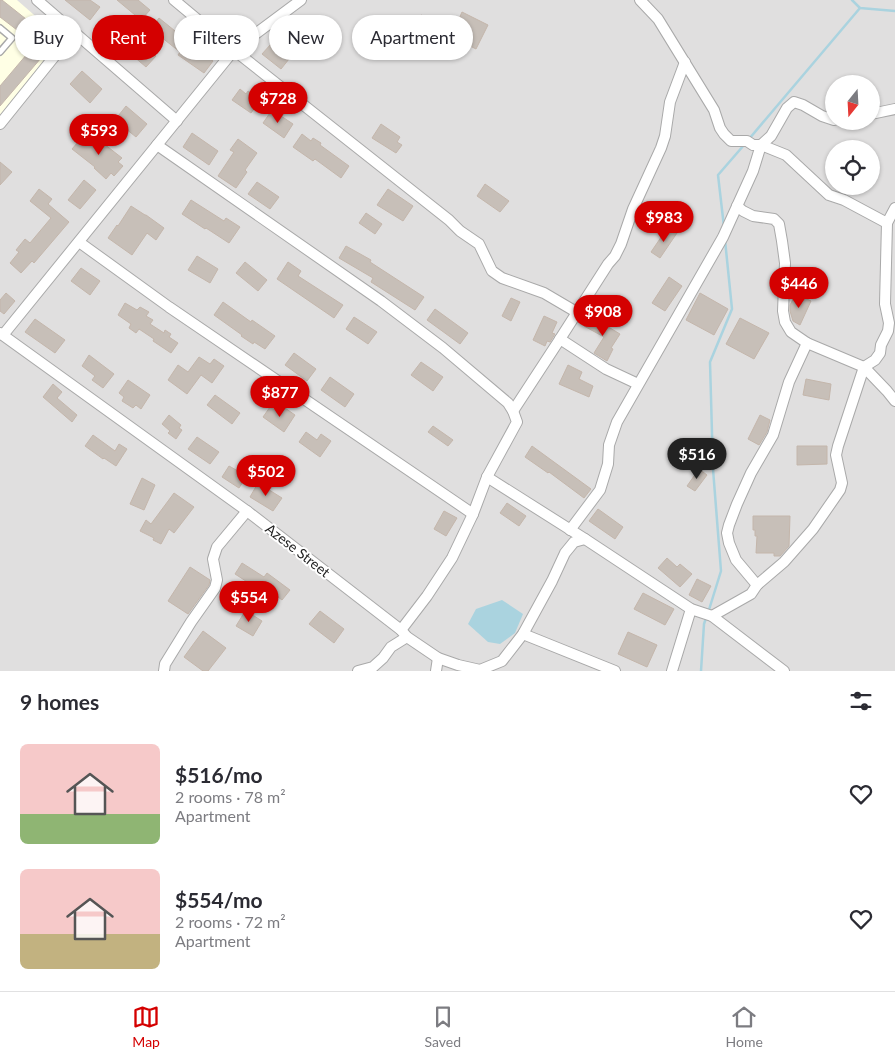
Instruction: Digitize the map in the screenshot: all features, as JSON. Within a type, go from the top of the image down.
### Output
[{"type":"street","points":[[37,0],[54,15]]},
{"type":"street","points":[[174,0],[192,15]]},
{"type":"street","points":[[259,31],[301,0]]},
{"type":"street","points":[[640,0],[658,19],[714,110],[720,128],[731,141],[747,141],[753,145],[761,145],[786,156],[829,195],[844,200],[887,223]]},
{"type":"street","points":[[82,39],[177,121]]},
{"type":"street","points":[[0,124],[51,60]]},
{"type":"street","points":[[1,334],[79,242],[226,60]]},
{"type":"street","points":[[247,60],[479,244],[492,271],[502,278],[544,293],[578,313]]},
{"type":"street","points":[[513,411],[621,244],[633,209],[661,148],[670,102],[685,62]]},
{"type":"street","points":[[570,530],[600,490],[608,464],[609,445],[617,422],[723,237],[753,171],[761,145],[771,136],[787,108],[794,102],[825,117]]},
{"type":"street","points":[[880,112],[895,109]]},
{"type":"street","points":[[157,145],[381,301],[443,348],[508,403],[513,411],[517,422],[487,477],[474,514],[452,558],[404,634],[390,647],[384,658],[373,667],[358,671]]},
{"type":"street","points":[[737,206],[752,216],[774,219],[779,224],[785,262],[784,322],[791,332],[807,343],[864,367],[888,391],[895,401]]},
{"type":"street","points":[[712,616],[751,594],[758,585],[784,562],[813,529],[840,490],[842,482],[836,455],[864,367],[875,360],[880,353],[881,344],[888,331],[889,323],[885,304],[887,223],[895,208]]},
{"type":"street","points":[[79,242],[169,307],[474,514]]},
{"type":"street","points":[[886,309],[895,299]]},
{"type":"street","name":"Azese Street","points":[[1,334],[247,511],[404,634],[438,658],[458,666],[480,670],[502,661],[523,634],[565,554],[574,542],[585,539]]},
{"type":"street","points":[[560,339],[606,369],[638,384]]},
{"type":"street","points":[[758,585],[736,560],[729,543],[728,525],[751,473],[774,435],[789,382],[807,343]]},
{"type":"street","points":[[487,477],[691,609],[712,616],[784,671]]},
{"type":"street","points":[[164,671],[165,664],[215,588],[218,580],[213,559],[217,547],[247,511]]},
{"type":"street","points":[[672,671],[691,609]]},
{"type":"street","points":[[523,634],[615,671]]},
{"type":"street","points":[[436,671],[438,658]]},
{"type":"lane","points":[[0,28],[12,38],[0,52]]},
{"type":"shaded area","points":[[0,0],[895,0],[895,671],[0,671]]},
{"type":"shaded area","points":[[0,0],[17,0],[34,15],[15,15],[15,60],[48,60],[0,118]]},
{"type":"water","points":[[502,600],[523,614],[515,633],[500,644],[488,642],[468,624],[476,609]]},
{"type":"building","points":[[0,0],[21,15],[15,15],[15,28],[0,17]]},
{"type":"building","points":[[65,0],[90,0],[100,7],[90,20]]},
{"type":"building","points":[[117,0],[138,0],[150,10],[146,15],[135,15]]},
{"type":"building","points":[[473,18],[488,25],[476,49],[473,47]]},
{"type":"building","points":[[164,22],[174,30],[174,47],[164,39]]},
{"type":"building","points":[[269,46],[269,60],[262,54]]},
{"type":"building","points":[[22,60],[39,60],[0,106],[0,86]]},
{"type":"building","points":[[138,60],[152,60],[146,67]]},
{"type":"building","points":[[185,60],[212,60],[213,61],[204,73]]},
{"type":"building","points":[[270,60],[288,60],[281,69]]},
{"type":"building","points":[[82,71],[102,89],[90,103],[70,84]]},
{"type":"building","points":[[240,89],[246,94],[248,91],[258,98],[256,100],[259,102],[251,113],[232,100]]},
{"type":"building","points":[[126,106],[147,124],[136,137],[115,120]]},
{"type":"building","points":[[272,110],[293,124],[284,138],[263,123]]},
{"type":"building","points":[[381,124],[400,137],[397,142],[402,145],[396,153],[372,138]]},
{"type":"building","points":[[90,133],[122,158],[118,162],[123,166],[114,176],[111,173],[106,179],[95,167],[72,149],[84,135],[86,137]]},
{"type":"building","points":[[192,133],[218,151],[209,165],[183,147]]},
{"type":"building","points":[[302,134],[311,141],[313,138],[321,143],[320,145],[349,166],[341,178],[315,159],[313,161],[293,147]]},
{"type":"building","points":[[238,139],[257,153],[245,170],[247,172],[236,188],[218,176],[234,152],[230,150]]},
{"type":"building","points":[[0,162],[12,172],[0,185]]},
{"type":"building","points":[[84,180],[96,190],[80,209],[68,200]]},
{"type":"building","points":[[257,182],[279,197],[270,209],[248,194]]},
{"type":"building","points":[[485,184],[509,201],[500,212],[477,196]]},
{"type":"building","points":[[39,189],[52,199],[48,204],[69,222],[34,263],[32,261],[21,273],[10,263],[19,252],[16,250],[25,239],[30,243],[51,218],[30,201]]},
{"type":"building","points":[[388,189],[413,206],[403,221],[377,205]]},
{"type":"building","points":[[191,200],[224,221],[226,218],[240,227],[229,243],[182,214]]},
{"type":"building","points":[[131,206],[164,228],[156,240],[147,233],[132,255],[108,238]]},
{"type":"building","points":[[366,213],[382,224],[375,234],[359,223]]},
{"type":"building","points":[[668,227],[677,233],[660,258],[651,252]]},
{"type":"building","points":[[346,246],[371,260],[370,262],[424,297],[415,310],[371,282],[373,278],[339,258]]},
{"type":"building","points":[[197,256],[218,269],[210,283],[188,270]]},
{"type":"building","points":[[245,262],[267,280],[258,291],[236,273]]},
{"type":"building","points":[[288,262],[301,271],[298,276],[343,305],[334,318],[277,279]]},
{"type":"building","points":[[81,268],[100,281],[90,295],[71,281]]},
{"type":"building","points":[[669,277],[682,286],[665,311],[652,303]]},
{"type":"building","points":[[6,293],[15,301],[4,314],[0,311],[0,300]]},
{"type":"building","points":[[700,293],[728,309],[714,335],[686,320]]},
{"type":"building","points":[[796,294],[811,301],[800,325],[793,321],[790,311],[790,305]]},
{"type":"building","points":[[511,298],[520,302],[511,321],[502,316]]},
{"type":"building","points":[[223,302],[275,336],[265,349],[241,336],[214,315]]},
{"type":"building","points":[[125,303],[137,310],[140,307],[149,312],[146,316],[153,320],[150,324],[164,333],[165,330],[171,334],[169,337],[178,343],[171,353],[139,329],[136,333],[129,328],[131,324],[118,315]]},
{"type":"building","points":[[435,309],[468,333],[460,344],[427,320]]},
{"type":"building","points":[[544,316],[557,322],[552,333],[555,334],[550,342],[547,341],[545,346],[533,340]]},
{"type":"building","points":[[590,316],[620,334],[611,348],[613,349],[607,361],[594,353],[604,337],[584,326]]},
{"type":"building","points":[[354,317],[377,332],[368,344],[346,329]]},
{"type":"building","points":[[740,318],[769,333],[754,359],[726,344]]},
{"type":"building","points":[[35,319],[65,340],[55,353],[25,332]]},
{"type":"building","points":[[294,353],[316,369],[307,381],[285,365]]},
{"type":"building","points":[[89,355],[114,374],[103,388],[92,380],[95,376],[82,366]]},
{"type":"building","points":[[199,357],[210,364],[214,359],[224,366],[212,383],[201,375],[187,394],[168,380],[178,365],[188,372]]},
{"type":"building","points":[[421,362],[443,377],[433,391],[411,375]]},
{"type":"building","points":[[568,365],[582,372],[579,379],[593,386],[589,397],[559,384]]},
{"type":"building","points":[[330,377],[354,394],[345,407],[321,390]]},
{"type":"building","points":[[806,379],[831,384],[829,400],[803,395]]},
{"type":"building","points":[[128,380],[150,395],[141,409],[136,405],[133,408],[122,401],[124,397],[119,393]]},
{"type":"building","points":[[53,384],[62,392],[57,398],[77,415],[72,422],[43,397]]},
{"type":"building","points":[[215,395],[240,413],[232,424],[207,405]]},
{"type":"building","points":[[270,407],[280,414],[285,408],[295,415],[284,432],[263,417]]},
{"type":"building","points":[[169,415],[181,425],[179,428],[182,430],[176,439],[168,433],[170,431],[162,424]]},
{"type":"building","points":[[760,415],[770,420],[767,432],[759,445],[748,439]]},
{"type":"building","points":[[433,426],[453,440],[448,446],[428,432]]},
{"type":"building","points":[[306,432],[317,440],[321,434],[331,441],[320,457],[299,442]]},
{"type":"building","points":[[93,435],[115,451],[119,444],[127,449],[116,466],[85,446]]},
{"type":"building","points":[[197,437],[219,452],[210,464],[188,449]]},
{"type":"building","points":[[532,446],[591,489],[584,498],[525,457]]},
{"type":"building","points":[[797,446],[827,446],[827,464],[797,465]]},
{"type":"building","points":[[229,466],[238,471],[240,468],[246,472],[243,476],[246,477],[239,488],[222,477]]},
{"type":"building","points":[[699,469],[707,475],[695,491],[687,486]]},
{"type":"building","points":[[142,478],[155,485],[144,510],[130,504]]},
{"type":"building","points":[[258,483],[282,498],[273,511],[250,497]]},
{"type":"building","points":[[174,493],[194,507],[174,533],[169,529],[161,544],[140,531],[146,520],[151,524]]},
{"type":"building","points":[[507,503],[526,516],[519,526],[500,513]]},
{"type":"building","points":[[598,509],[623,527],[615,539],[589,521]]},
{"type":"building","points":[[444,511],[457,518],[446,536],[434,529]]},
{"type":"building","points":[[753,516],[790,516],[789,546],[780,556],[774,556],[774,553],[756,553],[757,536],[755,536],[755,530],[753,530]]},
{"type":"building","points":[[667,558],[677,567],[680,564],[692,574],[680,587],[658,568]]},
{"type":"building","points":[[242,563],[264,577],[267,573],[290,590],[282,600],[270,591],[268,595],[253,583],[252,585],[235,574]]},
{"type":"building","points":[[190,567],[210,580],[209,585],[188,614],[168,601]]},
{"type":"building","points":[[697,579],[711,586],[702,602],[689,595]]},
{"type":"building","points":[[643,593],[674,609],[665,625],[634,609]]},
{"type":"building","points":[[247,608],[253,611],[251,614],[262,621],[253,636],[236,626]]},
{"type":"building","points":[[320,611],[344,629],[334,643],[309,624]]},
{"type":"building","points":[[203,631],[226,648],[208,671],[203,671],[184,657]]},
{"type":"building","points":[[628,632],[657,645],[647,667],[618,654]]},
{"type":"waterway","points":[[852,0],[860,8],[895,11]]},
{"type":"waterway","points":[[749,139],[860,8]]},
{"type":"waterway","points":[[724,227],[718,175],[744,145]]},
{"type":"waterway","points":[[708,613],[721,571],[713,469],[710,362],[732,309],[725,240]]},
{"type":"waterway","points":[[701,671],[706,618]]}]
